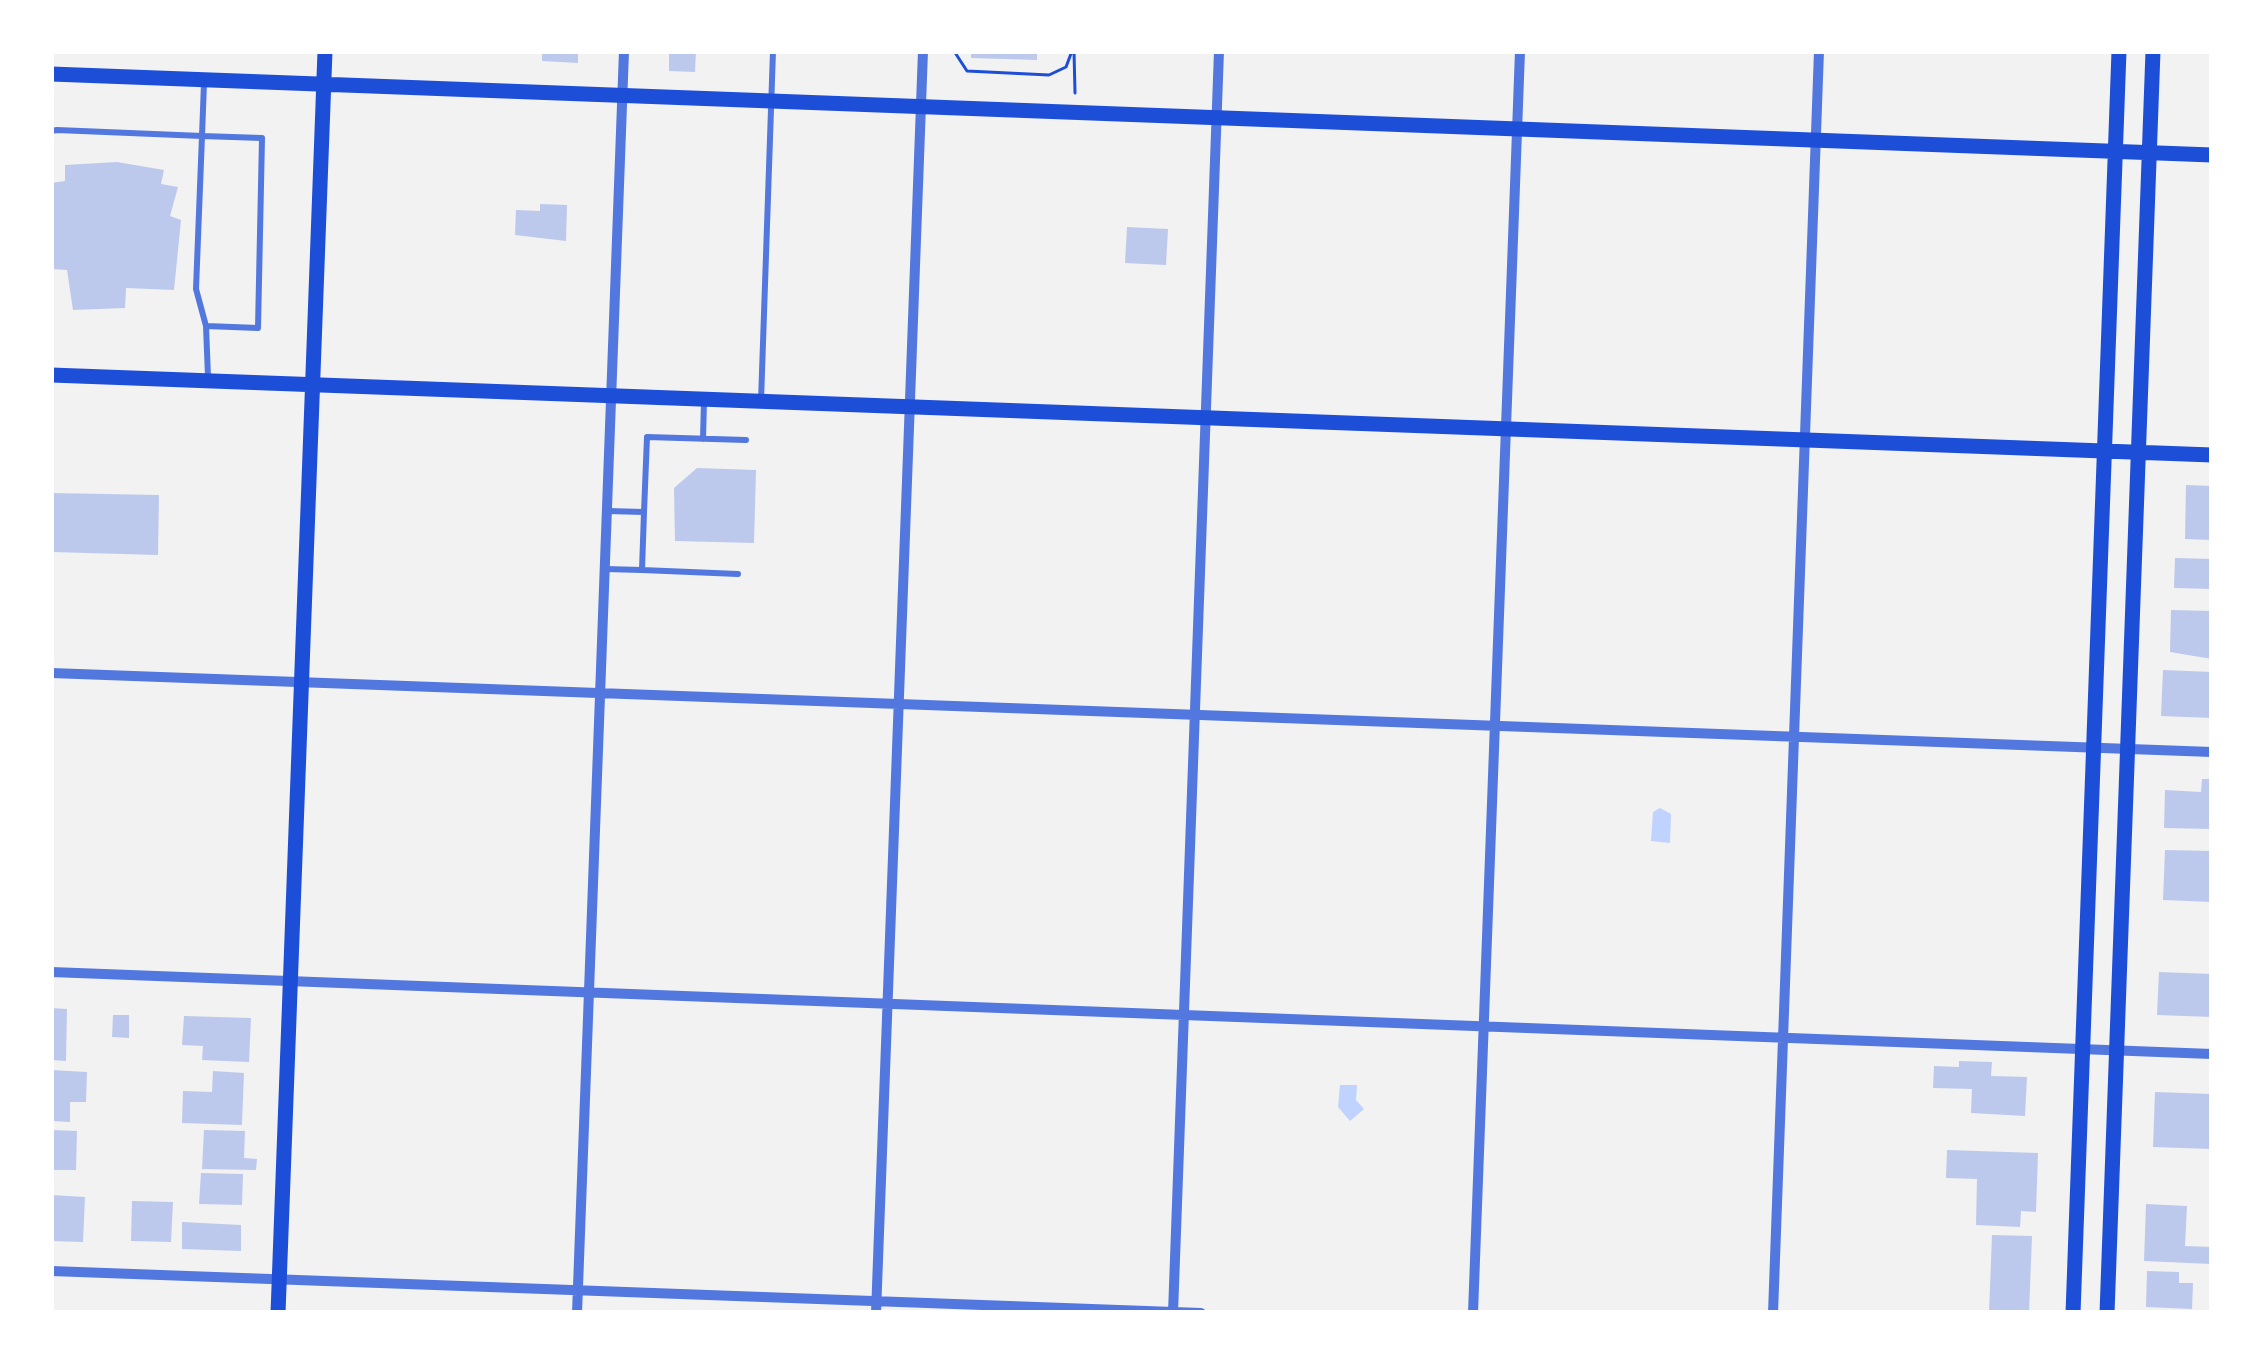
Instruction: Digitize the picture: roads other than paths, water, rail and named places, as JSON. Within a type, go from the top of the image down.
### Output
[{"type":"main road","points":[[278,1313],[325,51]]},
{"type":"main road","points":[[2073,1313],[2119,51]]},
{"type":"main road","points":[[2107,1313],[2153,51]]},
{"type":"main road","points":[[51,74],[2212,155]]},
{"type":"main road","points":[[51,375],[2212,454]]},
{"type":"street","points":[[578,1313],[624,51]]},
{"type":"street","points":[[876,1307],[922,51]]},
{"type":"street","points":[[1174,1312],[1219,51]]},
{"type":"street","points":[[1473,1313],[1520,51]]},
{"type":"street","points":[[1773,1313],[1819,51]]},
{"type":"street","points":[[51,673],[2212,752]]},
{"type":"street","points":[[51,972],[2212,1054]]},
{"type":"street","points":[[51,1271],[876,1307],[1201,1313]]},
{"type":"lane","points":[[760,401],[773,51]]},
{"type":"lane","points":[[204,81],[196,289],[206,326],[208,381]]},
{"type":"lane","points":[[51,131],[262,138],[258,328],[206,326]]},
{"type":"lane","points":[[703,439],[705,399]]},
{"type":"lane","points":[[642,570],[647,437],[746,440]]},
{"type":"lane","points":[[607,512],[644,512]]},
{"type":"lane","points":[[605,568],[738,574]]},
{"type":"water","points":[[1660,808],[1671,814],[1670,843],[1651,841],[1653,812]]},
{"type":"water","points":[[1340,1085],[1357,1085],[1356,1100],[1364,1109],[1350,1121],[1338,1107]]}]
